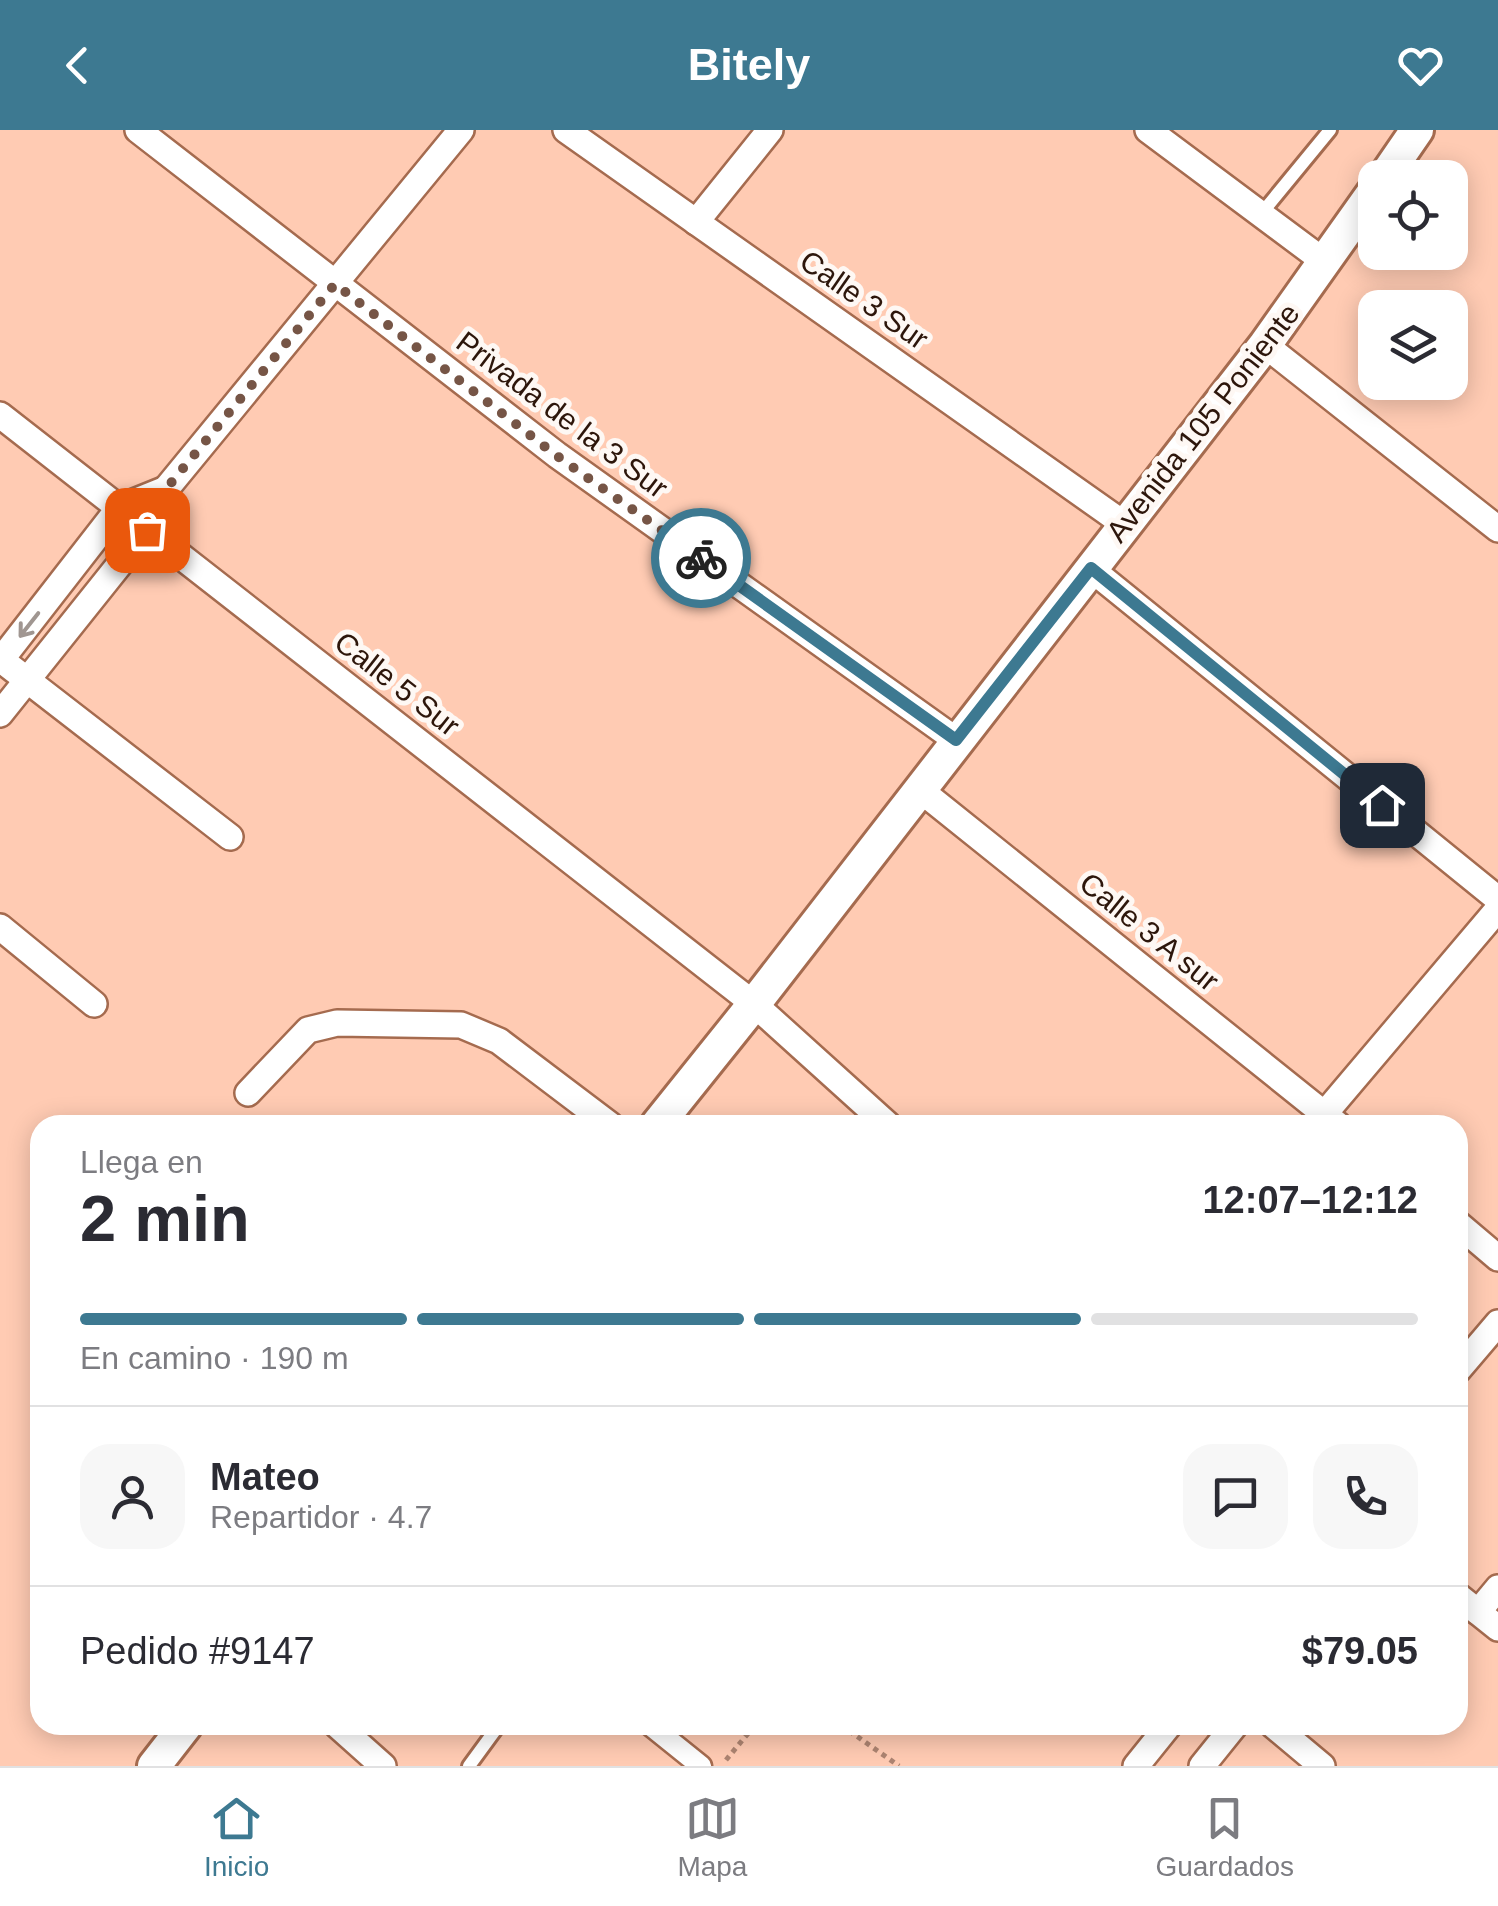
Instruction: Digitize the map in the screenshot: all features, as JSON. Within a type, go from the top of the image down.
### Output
[{"type":"street","name":"Privada de la 3 Sur","points":[[138,130],[557,456],[956,740]]},
{"type":"street","points":[[0,714],[147,530],[166,489],[462,130]]},
{"type":"street","name":"Calle 3 Sur","points":[[566,130],[1124,524]]},
{"type":"street","points":[[696,222],[770,130]]},
{"type":"street","points":[[1148,130],[1325,262]]},
{"type":"street","points":[[1396,160],[1417,130]]},
{"type":"street","name":"Avenida 105 Poniente","points":[[665,1115],[1264,345],[1358,214]]},
{"type":"street","points":[[1264,345],[1498,529]]},
{"type":"street","name":"Calle 5 Sur","points":[[0,415],[754,1004]]},
{"type":"street","points":[[166,489],[119,508],[0,660],[230,837]]},
{"type":"street","points":[[1091,568],[1498,899]]},
{"type":"street","name":"Calle 3 A sur","points":[[919,789],[1319,1115]]},
{"type":"street","points":[[1331,1115],[1498,909]]},
{"type":"street","points":[[0,927],[94,1004]]},
{"type":"street","points":[[754,1004],[877,1115]]},
{"type":"street","points":[[248,1093],[308,1030],[337,1022],[461,1025],[499,1041],[597,1115]]},
{"type":"street","points":[[1468,1232],[1498,1258]]},
{"type":"street","points":[[1468,1358],[1498,1323]]},
{"type":"street","points":[[1478,1612],[1498,1588]]},
{"type":"street","points":[[154,1766],[178,1735]]},
{"type":"street","points":[[348,1735],[383,1766]]},
{"type":"street","points":[[662,1735],[701,1766]]},
{"type":"street","points":[[1137,1766],[1161,1735]]},
{"type":"street","points":[[1202,1766],[1227,1735]]},
{"type":"street","points":[[1284,1735],[1322,1766]]},
{"type":"lane","points":[[1261,214],[1330,130]]},
{"type":"lane","points":[[469,1766],[492,1735]]},
{"type":"path","points":[[720,1766],[746,1735]]},
{"type":"path","points":[[855,1735],[899,1766]]},
{"type":"way so far","points":[[147,530],[166,489],[335,284],[557,456],[701,558]]},
{"type":"route","points":[[701,558],[956,740],[1091,568],[1382,805]]}]
